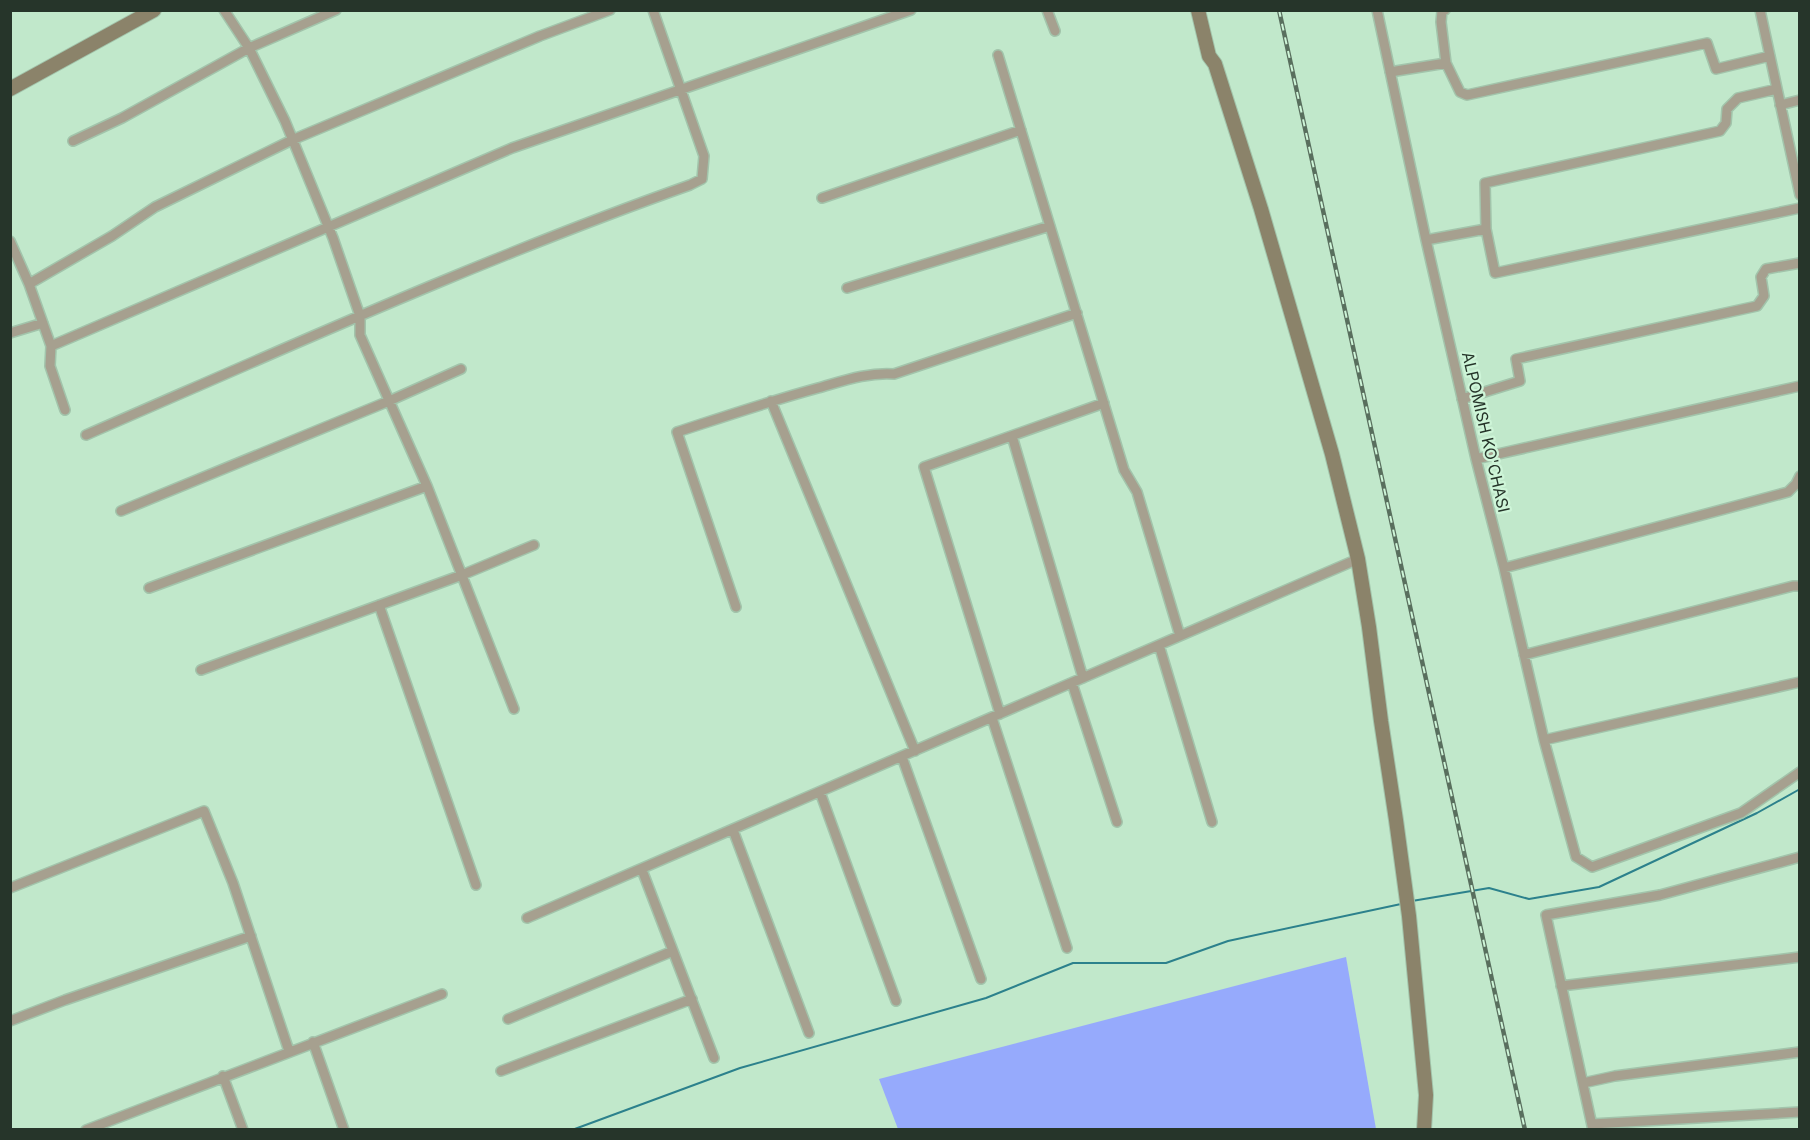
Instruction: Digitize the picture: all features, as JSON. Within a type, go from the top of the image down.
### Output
[{"type":"main road","points":[[10,89],[154,10]]},
{"type":"main road","points":[[1198,10],[1209,56],[1215,64],[1268,231],[1332,454],[1358,559],[1406,889],[1426,1095],[1424,1130]]},
{"type":"main road","points":[[1206,10],[1217,54],[1215,64]]},
{"type":"street","points":[[224,10],[249,48],[285,121],[360,316],[360,335],[427,486],[514,709]]},
{"type":"street","points":[[73,141],[122,118],[249,48],[336,10]]},
{"type":"street","points":[[29,284],[112,236],[155,207],[292,140],[540,36],[610,10]]},
{"type":"street","points":[[86,435],[360,316],[593,219],[690,185],[702,178],[704,156],[653,10]]},
{"type":"street","points":[[51,346],[512,148],[911,10]]},
{"type":"street","points":[[1047,10],[1055,31]]},
{"type":"street","name":"ALPOMISH KO'CHASI","points":[[1377,10],[1476,459],[1544,740],[1576,857],[1592,867],[1741,813],[1800,772]]},
{"type":"street","points":[[1445,10],[1442,11],[1441,22],[1446,63],[1461,92],[1467,95],[1707,43],[1716,69],[1770,56]]},
{"type":"street","points":[[1760,10],[1800,195]]},
{"type":"street","points":[[998,55],[1124,470],[1137,492],[1180,636]]},
{"type":"street","points":[[1390,72],[1446,63]]},
{"type":"street","points":[[1777,90],[1738,99],[1727,109],[1726,123],[1720,131],[1485,183],[1486,229],[1495,273],[1800,208]]},
{"type":"street","points":[[1780,105],[1800,100]]},
{"type":"street","points":[[822,198],[1021,130]]},
{"type":"street","points":[[847,288],[1050,226]]},
{"type":"street","points":[[1426,240],[1486,229]]},
{"type":"street","points":[[10,241],[29,284],[51,346],[50,366],[65,410]]},
{"type":"street","points":[[1462,399],[1520,381],[1515,360],[1757,306],[1764,296],[1761,277],[1766,269],[1800,263]]},
{"type":"street","points":[[736,608],[676,432],[771,401],[877,373],[894,374],[1077,313]]},
{"type":"street","points":[[10,333],[43,323]]},
{"type":"street","points":[[121,511],[461,369]]},
{"type":"street","points":[[1476,459],[1800,386]]},
{"type":"street","points":[[771,401],[915,751]]},
{"type":"street","points":[[1067,948],[996,716],[924,467],[1104,403]]},
{"type":"street","points":[[1012,435],[1083,678]]},
{"type":"street","points":[[1504,568],[1788,492],[1800,476]]},
{"type":"street","points":[[149,588],[427,486]]},
{"type":"street","points":[[201,670],[462,575],[534,545]]},
{"type":"street","points":[[527,918],[1358,559]]},
{"type":"street","points":[[1524,655],[1800,586]]},
{"type":"street","points":[[379,605],[476,885]]},
{"type":"street","points":[[1159,645],[1212,822]]},
{"type":"street","points":[[1544,740],[1800,682]]},
{"type":"street","points":[[1072,683],[1117,822]]},
{"type":"street","points":[[902,757],[981,979]]},
{"type":"street","points":[[820,792],[896,1001]]},
{"type":"street","points":[[10,888],[204,811],[233,883],[289,1051]]},
{"type":"street","points":[[733,830],[809,1033]]},
{"type":"street","points":[[1800,857],[1660,895],[1546,915],[1593,1127],[1800,1112]]},
{"type":"street","points":[[642,870],[714,1058]]},
{"type":"street","points":[[10,1021],[251,936]]},
{"type":"street","points":[[508,1019],[673,951]]},
{"type":"street","points":[[1561,986],[1800,957]]},
{"type":"street","points":[[86,1130],[442,994]]},
{"type":"street","points":[[501,1071],[692,999]]},
{"type":"street","points":[[313,1042],[345,1130]]},
{"type":"street","points":[[1582,1083],[1615,1076],[1800,1052]]},
{"type":"street","points":[[223,1076],[243,1130]]},
{"type":"shaded area","points":[[1346,957],[1376,1129],[898,1129],[879,1079]]},
{"type":"waterway","points":[[1412,901],[1489,888],[1529,899],[1599,887],[1757,813],[1800,789]]},
{"type":"waterway","points":[[572,1130],[740,1068],[986,998],[1073,963],[1166,963],[1228,941],[1401,904]]},
{"type":"railway","points":[[1279,10],[1525,1130]]}]
